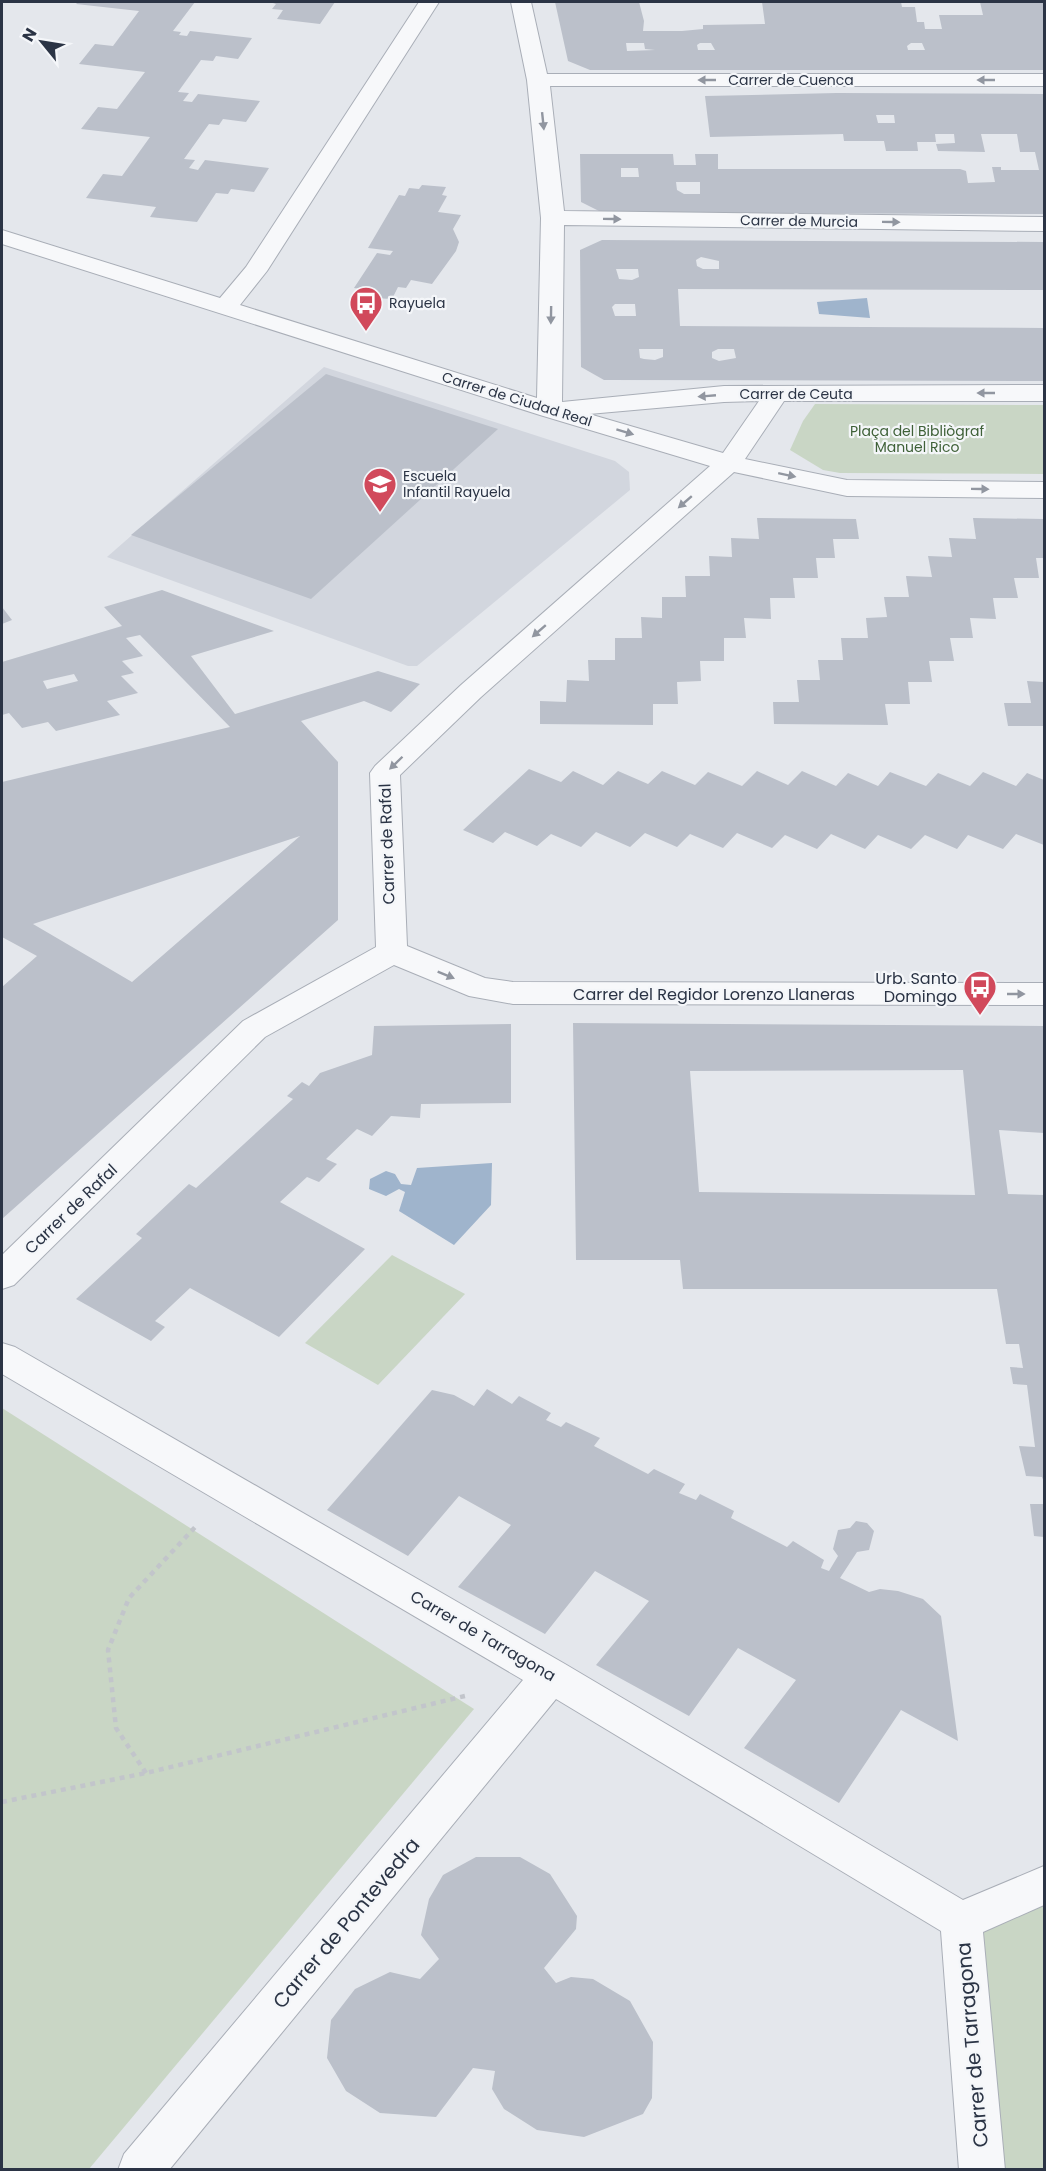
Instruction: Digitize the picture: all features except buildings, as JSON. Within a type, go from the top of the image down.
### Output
[{"type":"street","points":[[225,308],[255,271],[429,2]]},
{"type":"street","points":[[521,2],[538,80],[553,218],[549,410]]},
{"type":"street","name":"Carrer de Cuenca","points":[[538,80],[1044,81]]},
{"type":"street","name":"Carrer de Murcia","points":[[553,218],[1044,224]]},
{"type":"street","name":"Carrer de Ciudad Real","points":[[2,237],[549,410],[729,463],[847,488],[1044,490]]},
{"type":"street","name":"Carrer de Ceuta","points":[[549,410],[724,394],[1044,393]]},
{"type":"street","name":"Carrer de Rafal","points":[[2,1276],[254,1029],[392,952],[385,773],[471,691],[729,463],[777,394]]},
{"type":"street","name":"Carrer del Regidor Lorenzo Llaneras","points":[[392,952],[480,988],[513,993],[1044,994]]},
{"type":"street","name":"Carrer de Tarragona","points":[[2,1357],[551,1676],[961,1921]]},
{"type":"street","name":"Carrer de Pontevedra","points":[[140,2169],[551,1676]]},
{"type":"street","name":"Carrer de Tarragona","points":[[961,1921],[1044,1885]]},
{"type":"street","name":"Carrer de Tarragona","points":[[961,1921],[982,2169]]},
{"type":"path","points":[[146,1773],[116,1728],[108,1650],[129,1598],[230,1490]]},
{"type":"path","points":[[2,1802],[146,1773],[551,1676]]},
{"type":"shaded area","name":"Escuela Infantil Rayuela","points":[[324,367],[615,461],[629,472],[630,490],[417,666],[408,666],[107,557]]},
{"type":"green space","name":"Plaça del Bibliògraf Manuel Rico","points":[[815,404],[1044,405],[1044,474],[840,473],[823,470],[790,450],[803,421]]},
{"type":"green space","points":[[392,1255],[465,1294],[378,1385],[305,1343]]},
{"type":"green space","points":[[2,1408],[474,1709],[89,2169],[2,2169]]},
{"type":"green space","points":[[1044,1885],[1044,2169],[1003,2169],[961,1921]]},
{"type":"water","points":[[867,298],[870,318],[819,314],[817,302]]},
{"type":"water","points":[[492,1163],[491,1205],[454,1245],[399,1211],[405,1192],[399,1189],[386,1196],[369,1189],[370,1179],[386,1171],[395,1174],[401,1184],[411,1185],[417,1168]]},
{"type":"place","name":"Rayuela","points":[[366,332]]},
{"type":"place","name":"Escuela Infantil Rayuela","points":[[380,513]]},
{"type":"place","name":"Urb. Santo Domingo","points":[[980,1016]]}]
